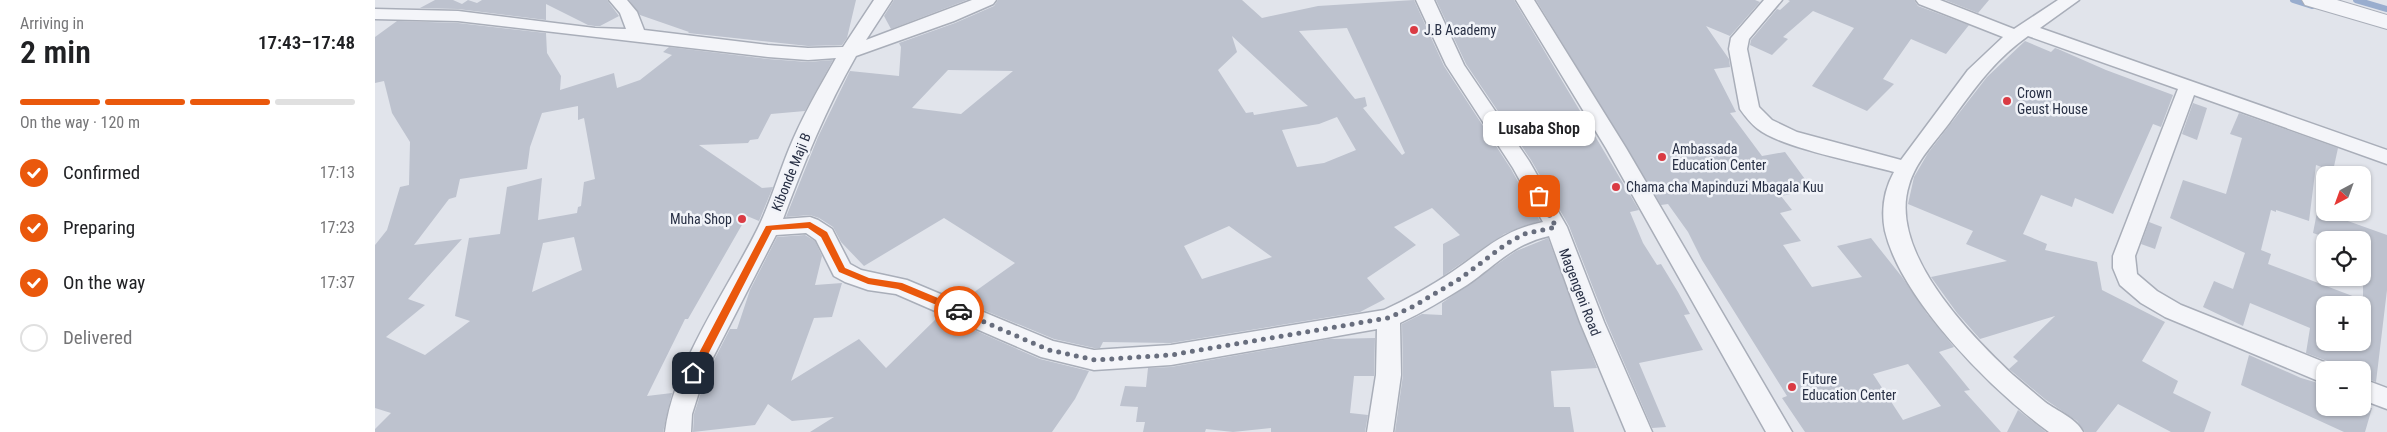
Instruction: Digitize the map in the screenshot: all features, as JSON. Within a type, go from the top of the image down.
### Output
[{"type":"street","points":[[618,0],[628,12],[637,35]]},
{"type":"street","name":"Kibonde Maji B","points":[[678,432],[680,414],[693,373],[769,228],[800,147],[823,97],[849,52],[883,0]]},
{"type":"street","points":[[375,14],[458,16],[808,54],[849,52],[949,17],[987,0]]},
{"type":"street","name":"Magengeni Road","points":[[1425,0],[1455,65],[1522,166],[1556,227],[1592,322],[1639,432]]},
{"type":"street","points":[[1525,0],[1616,148],[1741,369],[1779,432]]},
{"type":"street","points":[[1773,0],[1739,38],[1739,49],[1750,109],[1765,125],[1790,137],[1905,168]]},
{"type":"street","points":[[1925,0],[2189,87],[2387,158]]},
{"type":"street","points":[[2070,0],[2021,33],[1977,70],[1905,168],[1897,188],[1893,213],[1897,239],[1912,269],[1930,297],[1963,339],[1998,376],[2058,425],[2070,432]]},
{"type":"street","points":[[2313,0],[2387,22]]},
{"type":"street","points":[[2189,87],[2125,256],[2124,268],[2128,279],[2149,297],[2173,311],[2316,369]]},
{"type":"street","points":[[769,228],[810,225],[824,235],[842,270],[853,276],[868,281],[899,286],[1049,350],[1095,360],[1171,355],[1388,318],[1414,306],[1461,278],[1506,244],[1524,234],[1556,227]]},
{"type":"street","points":[[1380,432],[1387,398],[1391,351],[1388,318]]},
{"type":"street","points":[[2371,392],[2387,399]]},
{"type":"building","points":[[435,0],[453,0],[462,4],[468,0],[477,3],[482,0],[607,0],[619,16],[600,26],[595,26],[588,25],[546,4],[546,20],[458,9],[420,8]]},
{"type":"building","points":[[629,0],[856,0],[847,38],[842,45],[808,46],[688,33],[640,15]]},
{"type":"building","points":[[894,0],[967,0],[891,29],[884,16]]},
{"type":"building","points":[[998,0],[1242,0],[1262,18],[1318,6],[1414,0],[1444,66],[1511,169],[1540,221],[1504,234],[1443,276],[1443,244],[1460,235],[1432,208],[1394,227],[1416,245],[1367,278],[1385,299],[1360,312],[1171,343],[1103,342],[1100,348],[1094,348],[1054,339],[957,299],[965,291],[970,295],[1015,263],[944,218],[864,266],[841,242],[833,227],[819,218],[810,215],[786,217],[818,137],[850,71],[899,76],[901,47],[899,43],[955,23],[994,6]],"holes":[[[1347,28],[1405,153],[1402,155],[1363,108],[1367,106],[1365,97],[1355,99],[1299,31]],[[1232,36],[1308,106],[1254,115],[1253,112],[1246,113],[1218,70],[1237,52]],[[948,70],[1013,71],[961,114],[912,108]],[[1337,117],[1356,150],[1324,163],[1297,167],[1282,130],[1319,124]],[[1229,226],[1272,257],[1202,279],[1184,246]]]},
{"type":"building","points":[[1436,0],[1514,0],[1639,210],[1630,212],[1643,243],[1657,265],[1661,264],[1678,292],[1690,314],[1684,315],[1703,350],[1639,363],[1666,427],[1652,428],[1606,321],[1569,226],[1531,160],[1466,64]]},
{"type":"building","points":[[1536,0],[1755,0],[1760,2],[1730,36],[1706,26],[1729,59],[1730,67],[1714,69],[1736,112],[1730,113],[1762,156],[1785,152],[1813,190],[1781,196],[1792,210],[1780,213],[1801,241],[1783,245],[1812,287],[1862,277],[1837,246],[1871,238],[1954,347],[1939,352],[1970,390],[1964,391],[2001,432],[1805,432],[1782,398],[1787,396],[1702,260],[1688,232],[1668,204],[1661,205]],"holes":[[[1908,364],[1941,406],[1903,420],[1873,374]]]},
{"type":"building","points":[[1788,0],[1914,0],[1918,6],[1969,25],[1946,54],[1911,39],[1883,79],[1894,84],[1867,111],[1812,86],[1854,28],[1813,11],[1783,37],[1788,39],[1772,55],[1750,45],[1751,40],[1777,9],[1780,10],[1790,1]]},
{"type":"building","points":[[1945,0],[1989,0],[1978,13]]},
{"type":"building","points":[[397,21],[458,23],[546,33],[547,53],[561,76],[560,90],[614,73],[617,88],[640,80],[672,55],[663,52],[669,47],[768,59],[808,62],[833,60],[805,111],[771,114],[758,139],[750,140],[748,143],[699,145],[762,188],[773,187],[759,221],[747,216],[688,319],[685,319],[647,396],[672,393],[663,432],[375,432],[375,429],[391,413],[375,408],[375,245],[387,230],[400,187],[409,185],[410,142],[392,113],[384,81],[375,83],[375,37]],"holes":[[[578,106],[578,120],[584,118],[595,179],[584,182],[581,206],[578,207],[577,213],[538,220],[542,178],[507,187],[500,234],[469,238],[455,316],[470,321],[425,355],[386,337],[425,305],[408,299],[462,239],[414,245],[449,199],[456,197],[460,179],[527,169],[530,147],[542,113]],[[574,237],[582,270],[532,292],[543,243]]]},
{"type":"building","points":[[2025,41],[2051,52],[2055,48],[2058,49],[2106,70],[2173,95],[2161,127],[2153,124],[2113,214],[2075,198],[2072,207],[2041,195],[2023,234],[2047,244],[2045,250],[2097,262],[2102,290],[2165,322],[2142,361],[2178,381],[2173,393],[2211,412],[2204,432],[2171,432],[2118,404],[2096,432],[2085,432],[2077,421],[2046,400],[2009,369],[2018,361],[2013,357],[2055,316],[1980,339],[1957,313],[1931,277],[2007,261],[1966,244],[1973,231],[1908,204],[1914,177],[1928,153],[1987,77]]},
{"type":"building","points":[[2193,103],[2207,108],[2197,140],[2182,134]]},
{"type":"building","points":[[2239,113],[2338,148],[2334,166],[2316,165],[2309,221],[2271,210],[2261,250],[2271,254],[2268,264],[2316,282],[2316,286],[2326,286],[2352,296],[2316,296],[2316,351],[2371,351],[2371,296],[2363,296],[2363,286],[2371,286],[2371,231],[2316,231],[2316,234],[2313,233],[2316,217],[2316,221],[2348,221],[2387,235],[2387,290],[2376,382],[2371,380],[2371,361],[2327,361],[2306,353],[2310,328],[2250,303],[2243,326],[2203,307],[2214,281],[2233,289],[2245,253],[2170,218],[2183,180],[2226,194],[2242,138],[2230,134]]},
{"type":"building","points":[[2149,222],[2162,227],[2155,249],[2141,244]]},
{"type":"building","points":[[805,235],[815,241],[822,256],[815,285],[842,283],[832,317],[814,318],[791,381],[859,339],[886,368],[940,315],[1040,359],[1089,371],[1075,399],[1052,432],[810,432],[834,417],[792,421],[768,404],[755,425],[693,432],[694,414],[707,374],[730,329],[737,329],[750,290],[777,237]]},
{"type":"building","points":[[1548,238],[1597,368],[1551,371],[1554,407],[1570,407],[1574,432],[1395,432],[1403,375],[1402,324],[1422,314],[1442,315],[1442,303],[1516,251]]},
{"type":"building","points":[[1375,338],[1374,376],[1354,376],[1350,413],[1368,415],[1365,432],[1271,432],[1271,428],[1233,432],[1206,429],[1205,432],[1143,432],[1145,422],[1136,422],[1138,407],[1120,406],[1125,386],[1146,387],[1148,368],[1171,367],[1329,339]]},
{"type":"building","points":[[2249,355],[2301,378],[2316,382],[2316,416],[2370,416],[2365,432],[2344,432],[2241,385]]},
{"type":"building","points":[[2018,410],[2022,413],[2046,432],[2007,432]]},
{"type":"waterway","points":[[2293,0],[2312,6]]},
{"type":"waterway","points":[[2356,0],[2387,9]]},
{"type":"way so far","points":[[959,311],[1049,350],[1095,360],[1171,355],[1388,318],[1414,306],[1461,278],[1506,244],[1524,234],[1556,227],[1539,196]]},
{"type":"place","name":"J.B Academy","points":[[1414,30]]},
{"type":"place","name":"Crown Geust House","points":[[2007,101]]},
{"type":"place","name":"Ambassada Education Center","points":[[1662,157]]},
{"type":"place","name":"Chama cha Mapinduzi Mbagala Kuu","points":[[1616,187]]},
{"type":"place","name":"Lusaba Shop","points":[[1539,196]]},
{"type":"place","name":"Muha Shop","points":[[742,219]]},
{"type":"place","name":"Future Education Center","points":[[1792,387]]},
{"type":"route","points":[[693,373],[769,228],[810,225],[824,235],[842,270],[868,281],[899,286],[959,311]]}]
